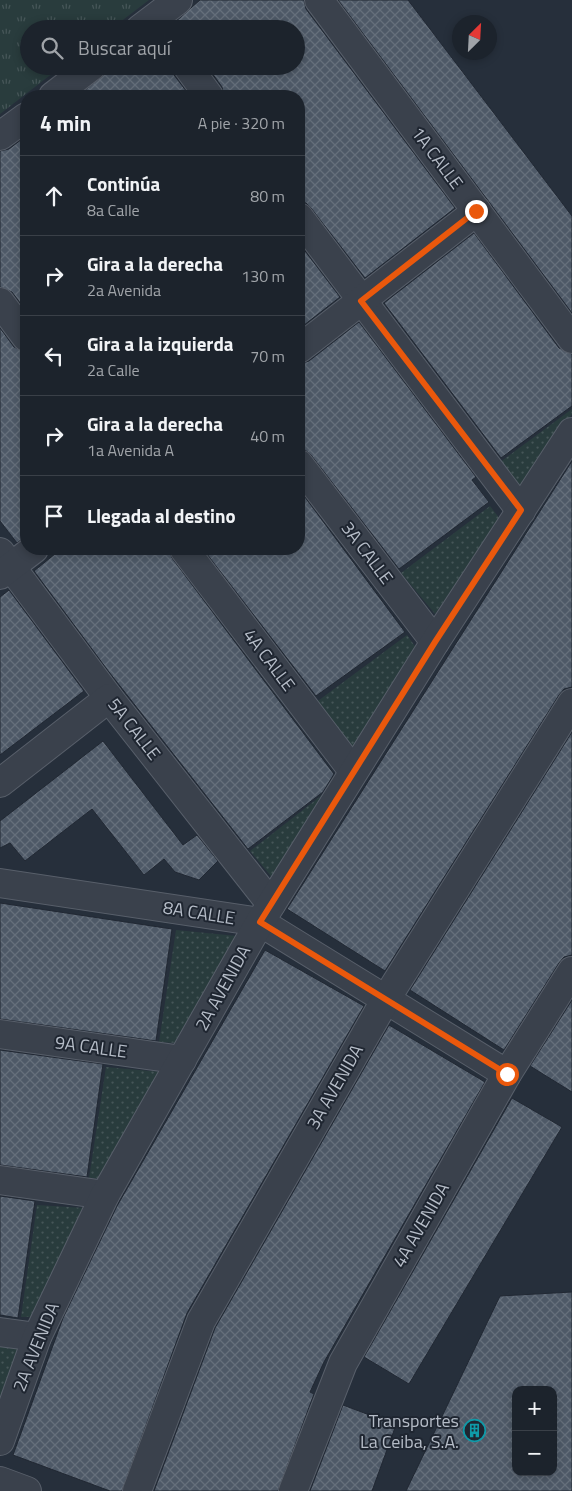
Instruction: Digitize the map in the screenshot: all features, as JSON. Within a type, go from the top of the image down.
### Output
[{"type":"street","points":[[156,20],[178,0]]},
{"type":"street","name":"1A CALLE","points":[[319,0],[572,339]]},
{"type":"street","points":[[61,90],[80,75]]},
{"type":"street","points":[[194,75],[205,90]]},
{"type":"street","points":[[0,136],[20,121]]},
{"type":"street","points":[[305,344],[476,211]]},
{"type":"street","points":[[305,225],[521,510]]},
{"type":"street","points":[[0,302],[20,329]]},
{"type":"street","name":"2A AVENIDA","points":[[0,1441],[37,1337],[105,1195],[265,913],[435,642],[572,432]]},
{"type":"street","name":"3A CALLE","points":[[305,472],[435,642]]},
{"type":"street","points":[[3,564],[22,555]]},
{"type":"street","name":"4A CALLE","points":[[189,555],[353,771]]},
{"type":"street","name":"5A CALLE","points":[[3,564],[109,698],[265,913]]},
{"type":"street","points":[[0,783],[109,698]]},
{"type":"street","name":"3A AVENIDA","points":[[137,1491],[201,1321],[386,999],[572,703]]},
{"type":"street","name":"8A CALLE","points":[[0,883],[265,913],[386,999],[507,1074]]},
{"type":"street","name":"4A AVENIDA","points":[[293,1491],[343,1363],[507,1074],[572,971]]},
{"type":"street","name":"9A CALLE","points":[[0,1034],[182,1060]]},
{"type":"street","points":[[0,1180],[105,1195]]},
{"type":"street","points":[[0,1332],[37,1337]]},
{"type":"street","points":[[0,1481],[28,1491]]},
{"type":"green space","points":[[0,0],[149,0],[123,20],[20,20],[20,75],[50,75],[31,90],[20,90],[20,99],[0,114]]},
{"type":"green space","points":[[572,409],[572,414],[521,490],[499,463]]},
{"type":"green space","points":[[490,506],[500,519],[435,614],[401,573]]},
{"type":"green space","points":[[407,635],[417,649],[352,750],[315,703]]},
{"type":"green space","points":[[331,788],[274,880],[250,851]]},
{"type":"green space","points":[[176,930],[237,936],[176,1043],[159,1042]]},
{"type":"green space","points":[[106,1067],[162,1072],[103,1179],[89,1178]]},
{"type":"green space","points":[[37,1205],[85,1208],[32,1317],[21,1317]]},
{"type":"green space","points":[[0,1346],[22,1349],[0,1411]]},
{"type":"building","points":[[200,0],[304,0],[306,9],[455,208],[365,278],[305,203],[305,90],[223,90],[213,75],[305,75],[305,20],[177,20]]},
{"type":"building","points":[[338,0],[408,0],[572,216],[572,313]]},
{"type":"building","points":[[103,75],[174,75],[185,90],[85,90]]},
{"type":"building","points":[[20,141],[20,303],[12,292],[0,287],[0,151],[9,149]]},
{"type":"building","points":[[474,233],[559,348],[572,354],[572,406],[501,458],[384,303]]},
{"type":"building","points":[[305,251],[340,297],[305,324]]},
{"type":"building","points":[[359,322],[476,477],[472,480],[489,502],[399,569],[311,455],[305,450],[305,362]]},
{"type":"building","points":[[0,328],[14,347],[20,350],[20,541],[17,543],[0,521]]},
{"type":"building","points":[[572,461],[572,687],[564,689],[559,695],[385,971],[287,909]]},
{"type":"building","points":[[305,497],[405,632],[316,696],[208,555],[305,555]]},
{"type":"building","points":[[54,555],[171,555],[334,774],[323,792],[248,849],[109,672],[34,571]]},
{"type":"building","points":[[9,590],[84,691],[0,755],[0,597]]},
{"type":"building","points":[[572,732],[572,955],[564,957],[559,963],[504,1050],[410,990]]},
{"type":"building","points":[[103,741],[183,845],[197,835],[218,861],[199,880],[175,872],[164,859],[144,875],[92,809],[25,861],[10,843],[0,848],[0,821]]},
{"type":"building","points":[[0,903],[172,929],[156,1041],[0,1019]]},
{"type":"building","points":[[265,950],[364,1006],[187,1313],[122,1491],[110,1491],[13,1455],[63,1318],[117,1206]]},
{"type":"building","points":[[572,1000],[572,1092],[530,1066]]},
{"type":"building","points":[[389,1025],[485,1082],[324,1362],[310,1392],[314,1394],[278,1491],[154,1491],[215,1328]]},
{"type":"building","points":[[0,1050],[103,1064],[87,1177],[0,1165]]},
{"type":"building","points":[[512,1098],[562,1127],[409,1384],[364,1357]]},
{"type":"building","points":[[0,1196],[35,1201],[18,1318],[0,1315]]},
{"type":"building","name":"Transportes La Ceiba, S.A.","points":[[572,1292],[572,1491],[406,1491],[500,1296]]},
{"type":"building","points":[[343,1405],[396,1425],[372,1491],[310,1491]]},
{"type":"place","name":"Transportes La Ceiba, S.A.","points":[[475,1431]]},
{"type":"route","points":[[476,211],[361,301],[521,510],[353,771],[260,922],[507,1074]]}]
